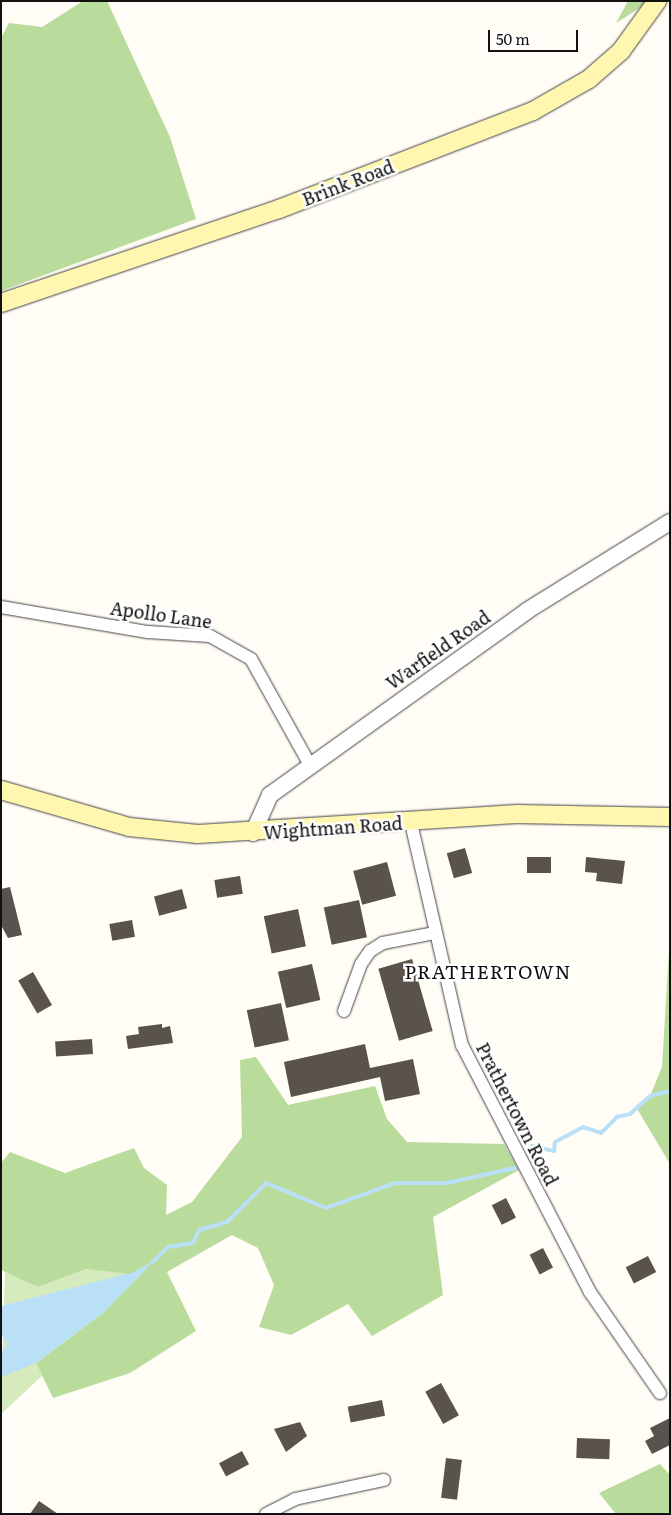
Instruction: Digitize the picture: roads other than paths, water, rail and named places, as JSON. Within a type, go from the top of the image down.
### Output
[{"type":"main road","name":"Brink Road","points":[[1,303],[279,209],[533,110],[588,79],[615,56],[657,1]]},
{"type":"main road","name":"Wightman Road","points":[[1,790],[129,827],[253,833],[517,814],[670,817]]},
{"type":"street","name":"Warfield Road","points":[[253,833],[270,795],[310,765],[528,610],[670,522]]},
{"type":"street","name":"Apollo Lane","points":[[1,607],[148,632],[210,636],[251,659],[310,765]]},
{"type":"street","name":"Prathertown Road","points":[[411,823],[454,1017],[478,1081],[590,1292],[660,1393]]},
{"type":"street","points":[[344,1011],[370,951],[383,943],[435,933]]},
{"type":"street","points":[[266,1514],[295,1499],[384,1480]]},
{"type":"water","points":[[155,1260],[104,1312],[36,1363],[1,1377],[1,1353],[8,1344],[1,1334],[1,1306],[134,1272]]},
{"type":"waterway","points":[[526,1161],[532,1146],[554,1151],[555,1142],[583,1127],[601,1133],[617,1117],[630,1114],[650,1096],[670,1091]]},
{"type":"waterway","points":[[153,1262],[168,1247],[193,1243],[199,1230],[227,1222],[266,1183],[326,1208],[395,1183],[447,1183],[515,1168]]},
{"type":"district","name":"PRATHERTOWN","points":[[488,972]]}]
